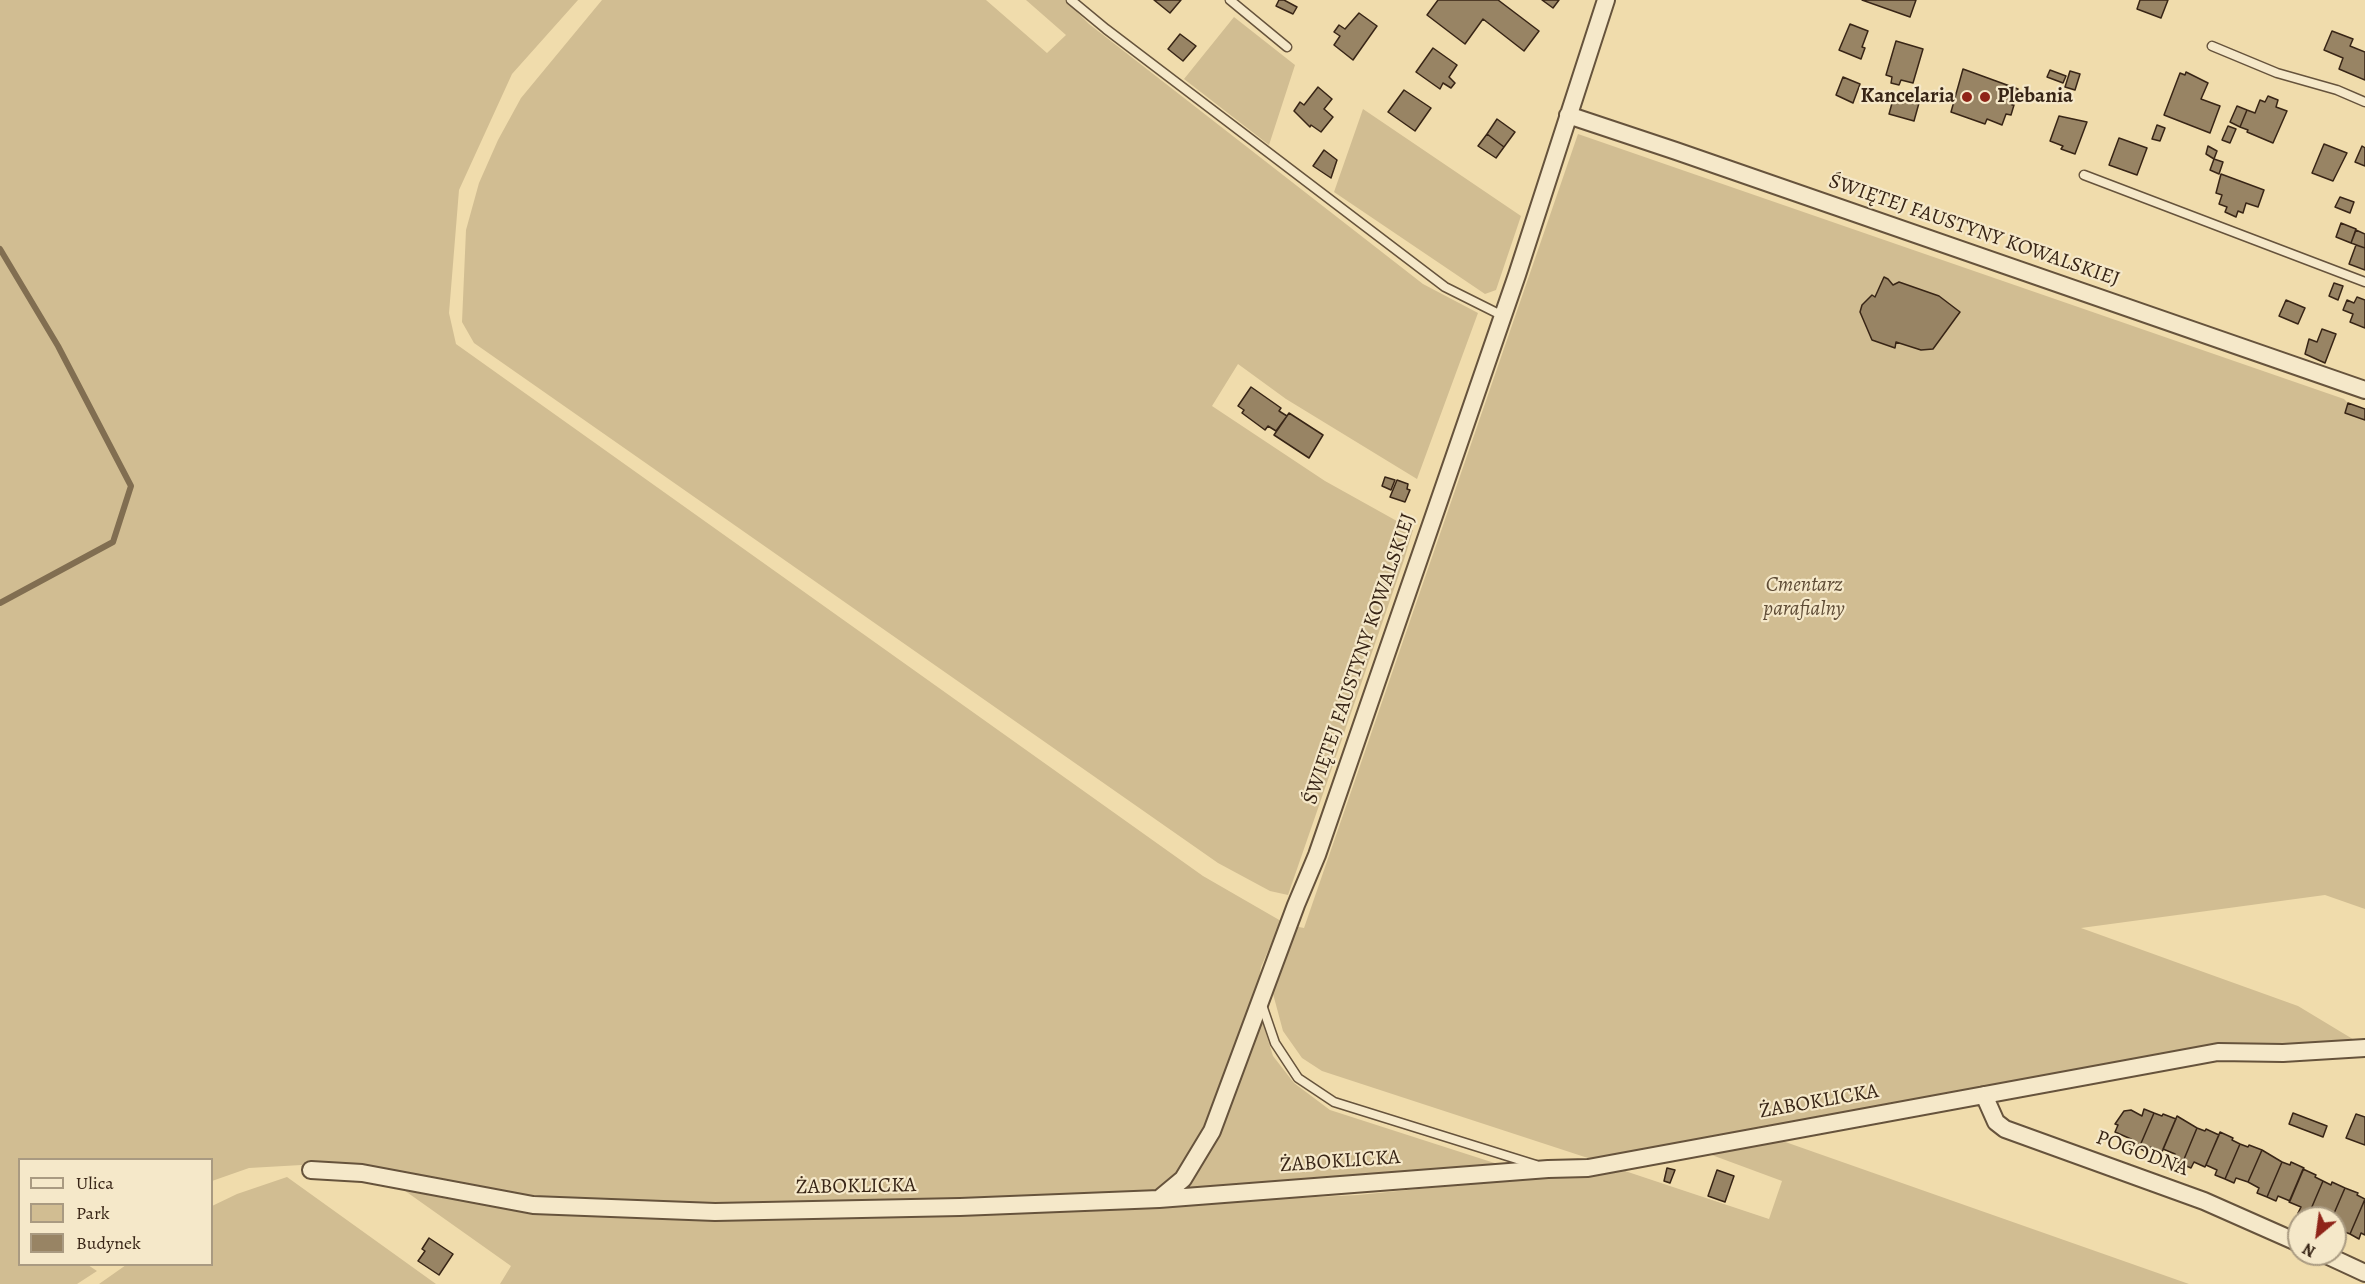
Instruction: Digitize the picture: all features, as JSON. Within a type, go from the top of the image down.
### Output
[{"type":"street","name":"ŚWIĘTEJ FAUSTYNY KOWALSKIEJ","points":[[1159,1199],[1183,1179],[1212,1131],[1296,905],[1317,855],[1503,315],[1606,0]]},
{"type":"street","name":"ŚWIĘTEJ FAUSTYNY KOWALSKIEJ","points":[[1568,115],[2365,390]]},
{"type":"street","name":"ŻABOKLICKA","points":[[311,1170],[362,1173],[533,1205],[715,1212],[960,1207],[1159,1199],[1548,1169],[1588,1168],[2218,1052],[2283,1053],[2365,1048]]},
{"type":"street","name":"POGODNA","points":[[1984,1095],[1996,1122],[2005,1128],[2204,1200],[2287,1238]]},
{"type":"street","points":[[2347,1265],[2365,1273]]},
{"type":"lane","points":[[1071,0],[1125,44],[1445,287],[1503,315]]},
{"type":"lane","points":[[1230,0],[1287,47]]},
{"type":"lane","points":[[2212,46],[2277,73],[2337,90],[2365,102]]},
{"type":"lane","points":[[2084,175],[2365,282]]},
{"type":"lane","points":[[1261,1000],[1275,1042],[1298,1078],[1334,1102],[1548,1169]]},
{"type":"green space","points":[[0,0],[578,0],[512,74],[459,190],[449,313],[456,344],[1203,876],[1281,921],[1261,967],[1254,1005],[1210,1128],[1174,1181],[1151,1192],[907,1203],[664,1203],[543,1200],[319,1164],[249,1168],[213,1181],[213,1158],[18,1158],[18,1266],[90,1266],[97,1271],[77,1284],[0,1284]]},
{"type":"green space","points":[[602,0],[986,0],[1047,53],[1066,35],[1026,0],[1065,0],[1089,24],[1423,284],[1478,313],[1417,479],[1286,399],[1238,364],[1212,406],[1325,481],[1413,530],[1288,895],[1270,891],[1218,863],[474,343],[462,322],[466,230],[479,183],[498,140],[521,98]]},
{"type":"green space","points":[[1234,17],[1295,65],[1269,145],[1184,79]]},
{"type":"green space","points":[[1363,109],[1521,216],[1496,290],[1485,294],[1334,192]]},
{"type":"green space","name":"Cmentarz parafialny","points":[[1578,134],[2344,399],[2348,403],[2365,409],[2365,909],[2325,895],[2081,928],[2298,1006],[2356,1041],[2221,1048],[1594,1160],[1322,1071],[1302,1058],[1283,1031],[1272,990],[1294,926],[1304,928]]},
{"type":"green space","points":[[1259,1011],[1273,1056],[1294,1083],[1330,1110],[1510,1168],[1172,1194],[1194,1174]]},
{"type":"green space","points":[[1774,1138],[2189,1284],[500,1284],[511,1266],[401,1188],[722,1219],[860,1219],[1358,1195],[1619,1169],[1769,1219],[1782,1181],[1701,1151]]},
{"type":"green space","points":[[287,1177],[436,1284],[99,1284],[125,1266],[213,1266],[213,1206],[237,1194]]},
{"type":"building","points":[[1154,0],[1181,0],[1170,13]]},
{"type":"building","points":[[1279,0],[1284,0],[1297,7],[1293,14],[1276,6]]},
{"type":"building","points":[[1438,0],[1498,0],[1539,31],[1524,51],[1483,19],[1465,44],[1427,15]]},
{"type":"building","points":[[1542,0],[1559,0],[1553,8]]},
{"type":"building","points":[[1862,0],[1916,0],[1910,17]]},
{"type":"building","points":[[2140,0],[2168,0],[2161,18],[2137,9]]},
{"type":"building","points":[[1359,13],[1377,26],[1353,60],[1334,45],[1340,36],[1334,32],[1339,25],[1345,29]]},
{"type":"building","points":[[1850,24],[1868,31],[1862,47],[1865,48],[1861,59],[1839,50]]},
{"type":"building","points":[[2332,31],[2353,39],[2350,46],[2365,52],[2365,80],[2339,69],[2343,58],[2324,50]]},
{"type":"building","points":[[1180,34],[1196,46],[1183,61],[1168,49]]},
{"type":"building","points":[[1896,41],[1923,49],[1913,83],[1901,80],[1899,85],[1891,83],[1892,77],[1886,75]]},
{"type":"building","points":[[1433,48],[1457,65],[1449,77],[1455,83],[1451,88],[1443,83],[1440,89],[1416,72]]},
{"type":"building","name":"Plebania","points":[[1963,69],[2018,89],[2011,115],[2006,114],[2002,125],[1987,119],[1985,124],[1951,112]]},
{"type":"building","points":[[2050,70],[2066,76],[2063,83],[2047,77]]},
{"type":"building","points":[[2070,71],[2080,74],[2075,90],[2065,87]]},
{"type":"building","points":[[2186,72],[2208,83],[2201,99],[2220,106],[2210,133],[2164,115],[2180,73],[2185,75]]},
{"type":"building","points":[[1843,77],[1860,84],[1853,103],[1836,95]]},
{"type":"building","points":[[1318,87],[1332,99],[1324,109],[1333,117],[1321,132],[1311,125],[1310,127],[1294,111],[1300,102],[1304,105]]},
{"type":"building","points":[[1404,90],[1431,108],[1415,131],[1388,112]]},
{"type":"building","points":[[1894,96],[1919,103],[1914,121],[1889,114]]},
{"type":"building","points":[[2268,96],[2278,100],[2276,107],[2287,111],[2273,143],[2240,127],[2247,110],[2255,113],[2260,100],[2265,102]]},
{"type":"building","points":[[2237,106],[2247,110],[2240,127],[2230,122]]},
{"type":"building","points":[[2059,116],[2087,122],[2075,154],[2061,149],[2063,146],[2050,141]]},
{"type":"building","points":[[1497,119],[1515,132],[1504,147],[1487,134]]},
{"type":"building","points":[[2157,125],[2165,128],[2160,141],[2152,139]]},
{"type":"building","points":[[2228,126],[2236,129],[2230,143],[2222,140]]},
{"type":"building","points":[[1487,134],[1504,147],[1496,158],[1478,146]]},
{"type":"building","points":[[2119,138],[2147,148],[2137,175],[2109,165]]},
{"type":"building","points":[[2324,144],[2347,153],[2333,181],[2312,173]]},
{"type":"building","points":[[2208,146],[2217,151],[2214,159],[2206,154]]},
{"type":"building","points":[[2362,146],[2365,148],[2365,166],[2355,162]]},
{"type":"building","points":[[1324,150],[1337,160],[1331,178],[1313,166]]},
{"type":"building","points":[[2214,159],[2223,162],[2219,174],[2210,170]]},
{"type":"building","points":[[2221,174],[2264,190],[2258,207],[2246,203],[2243,213],[2238,211],[2236,217],[2225,212],[2227,207],[2219,204],[2222,195],[2216,193]]},
{"type":"building","points":[[2340,197],[2354,202],[2350,213],[2335,207]]},
{"type":"building","points":[[2341,223],[2356,229],[2351,243],[2336,237]]},
{"type":"building","points":[[2356,230],[2365,234],[2365,248],[2351,243]]},
{"type":"building","points":[[2356,245],[2365,248],[2365,270],[2349,264]]},
{"type":"building","points":[[1884,277],[1893,285],[1899,282],[1939,296],[1960,312],[1933,349],[1921,350],[1896,342],[1895,348],[1872,340],[1860,312],[1862,305],[1872,295],[1875,297]]},
{"type":"building","points":[[2334,283],[2343,286],[2338,300],[2329,296]]},
{"type":"building","points":[[2357,297],[2365,300],[2365,328],[2350,322],[2353,314],[2343,310],[2347,300],[2354,303]]},
{"type":"building","points":[[2286,300],[2305,308],[2298,324],[2279,316]]},
{"type":"building","points":[[2322,329],[2336,334],[2325,363],[2305,354],[2309,339],[2317,342]]},
{"type":"building","points":[[1251,387],[1281,408],[1279,411],[1287,416],[1276,431],[1268,426],[1265,430],[1242,413],[1244,410],[1238,406]]},
{"type":"building","points":[[2348,403],[2365,409],[2365,420],[2345,413]]},
{"type":"building","points":[[1289,413],[1323,435],[1309,458],[1274,435]]},
{"type":"building","points":[[1385,477],[1395,480],[1391,490],[1382,486]]},
{"type":"building","points":[[1397,480],[1408,484],[1407,489],[1410,490],[1405,502],[1390,497]]},
{"type":"building","points":[[2144,1109],[2154,1113],[2139,1148],[2129,1144],[2131,1139],[2115,1132],[2118,1125],[2115,1124],[2124,1111],[2131,1110],[2142,1116]]},
{"type":"building","points":[[2154,1113],[2176,1119],[2162,1152],[2151,1147],[2148,1153],[2139,1148]]},
{"type":"building","points":[[2293,1113],[2327,1126],[2323,1137],[2289,1124]]},
{"type":"building","points":[[2356,1114],[2365,1117],[2365,1145],[2346,1138]]},
{"type":"building","points":[[2177,1116],[2197,1128],[2182,1164],[2172,1160],[2175,1154],[2163,1149]]},
{"type":"building","points":[[2197,1128],[2219,1135],[2205,1167],[2194,1162],[2191,1168],[2182,1164]]},
{"type":"building","points":[[2220,1132],[2240,1144],[2225,1179],[2215,1175],[2217,1170],[2206,1165]]},
{"type":"building","points":[[2240,1144],[2262,1150],[2248,1182],[2236,1178],[2234,1183],[2225,1179]]},
{"type":"building","points":[[2262,1150],[2282,1162],[2267,1197],[2257,1193],[2259,1188],[2248,1182]]},
{"type":"building","points":[[2282,1162],[2290,1165],[2291,1162],[2304,1168],[2290,1201],[2278,1196],[2276,1201],[2267,1197]]},
{"type":"building","points":[[1667,1168],[1675,1170],[1670,1183],[1664,1181]]},
{"type":"building","points":[[2303,1169],[2323,1181],[2312,1206],[2299,1206],[2289,1202]]},
{"type":"building","points":[[1717,1170],[1734,1176],[1725,1202],[1708,1196]]},
{"type":"building","points":[[2323,1181],[2345,1188],[2337,1206],[2312,1206]]},
{"type":"building","points":[[2345,1188],[2358,1193],[2357,1195],[2365,1199],[2350,1234],[2347,1233],[2347,1206],[2337,1206]]},
{"type":"building","points":[[2365,1199],[2365,1235],[2361,1233],[2359,1239],[2350,1234]]},
{"type":"building","points":[[429,1238],[453,1254],[439,1275],[418,1261],[425,1251],[422,1249]]},
{"type":"waterway","points":[[0,249],[58,346],[131,486],[113,542],[0,603]]},
{"type":"place","name":"Kancelaria","points":[[1967,97]]},
{"type":"place","name":"Plebania","points":[[1985,97]]}]
